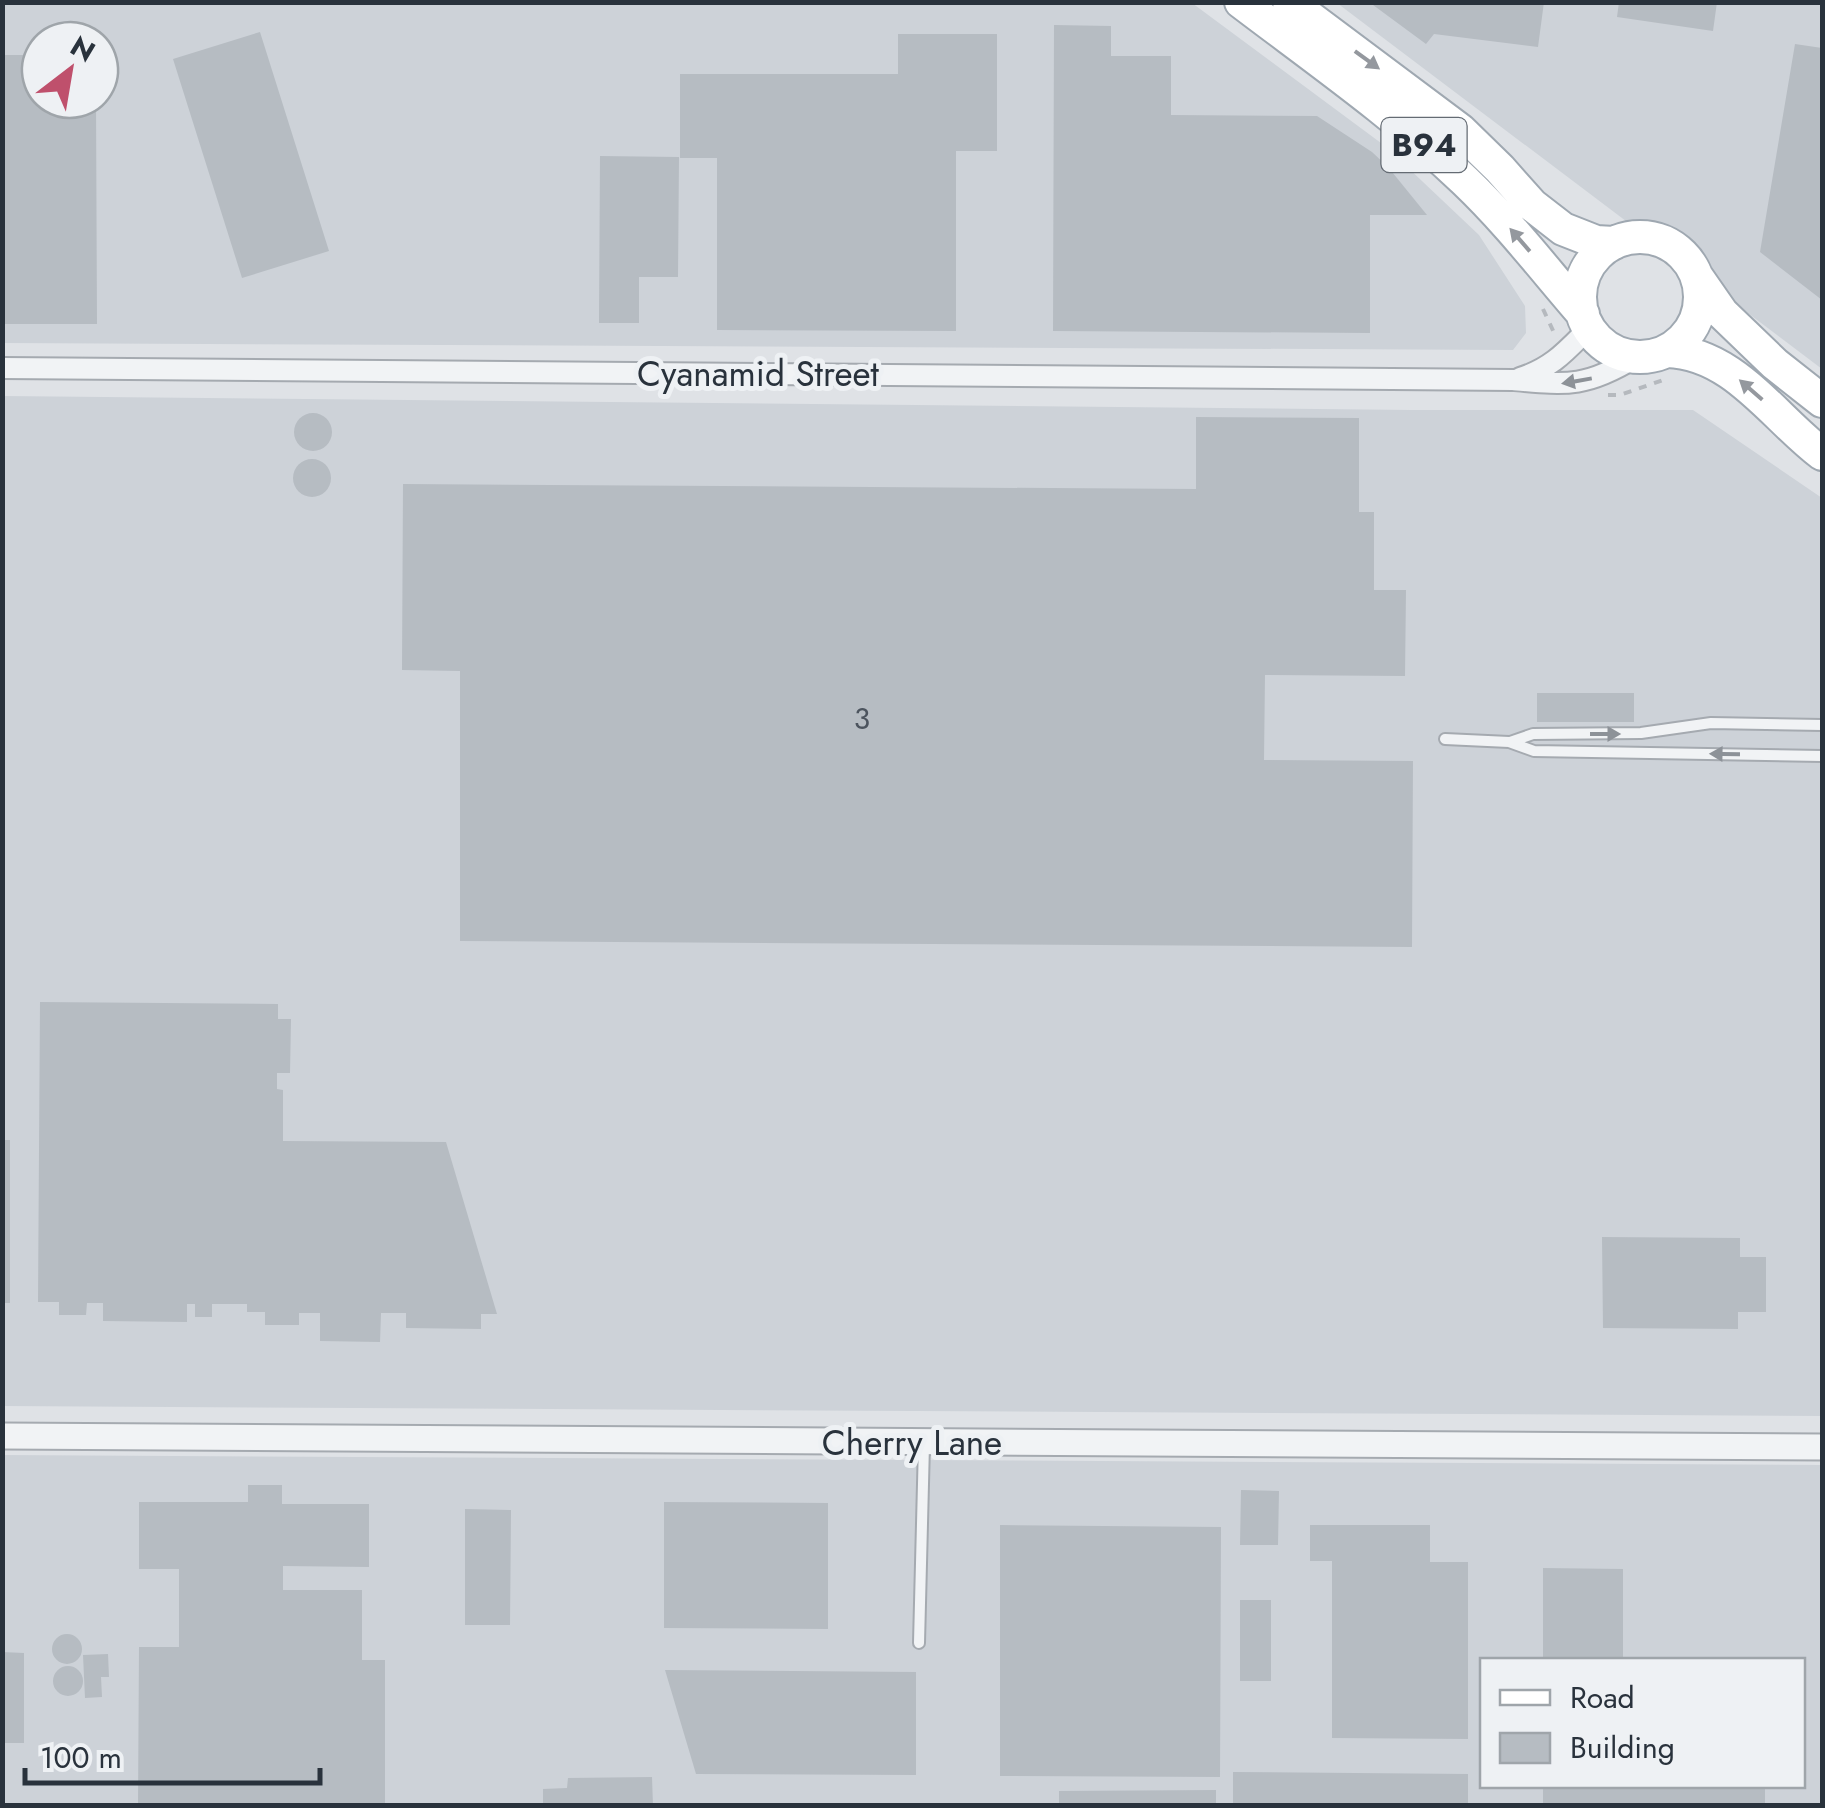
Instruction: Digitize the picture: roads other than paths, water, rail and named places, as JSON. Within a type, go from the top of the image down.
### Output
[{"type":"main road","name":"B94","points":[[1241,2],[1462,178],[1496,212],[1601,342],[1618,353],[1660,362],[1687,353],[1718,364],[1754,391],[1822,454]]},
{"type":"main road","name":"B94","points":[[1289,2],[1460,130],[1532,205],[1563,229],[1596,242],[1647,238],[1678,250],[1722,313],[1822,402]]},
{"type":"main road","points":[[1586,321],[1580,297],[1582,280],[1589,265],[1614,242]]},
{"type":"main road","points":[[1660,362],[1692,328],[1699,312],[1697,278]]},
{"type":"street","name":"Cyanamid Street","points":[[1513,380],[1540,372],[1554,362],[1586,321]]},
{"type":"street","name":"Cyanamid Street","points":[[2,368],[1513,380],[1559,384],[1584,382],[1660,362]]},
{"type":"street","name":"Cherry Lane","points":[[2,1436],[1822,1447]]},
{"type":"lane","points":[[1509,742],[1532,734],[1641,734],[1711,723],[1822,725]]},
{"type":"lane","points":[[1445,739],[1509,742],[1534,751],[1822,756]]},
{"type":"lane","points":[[919,1642],[924,1443]]}]
